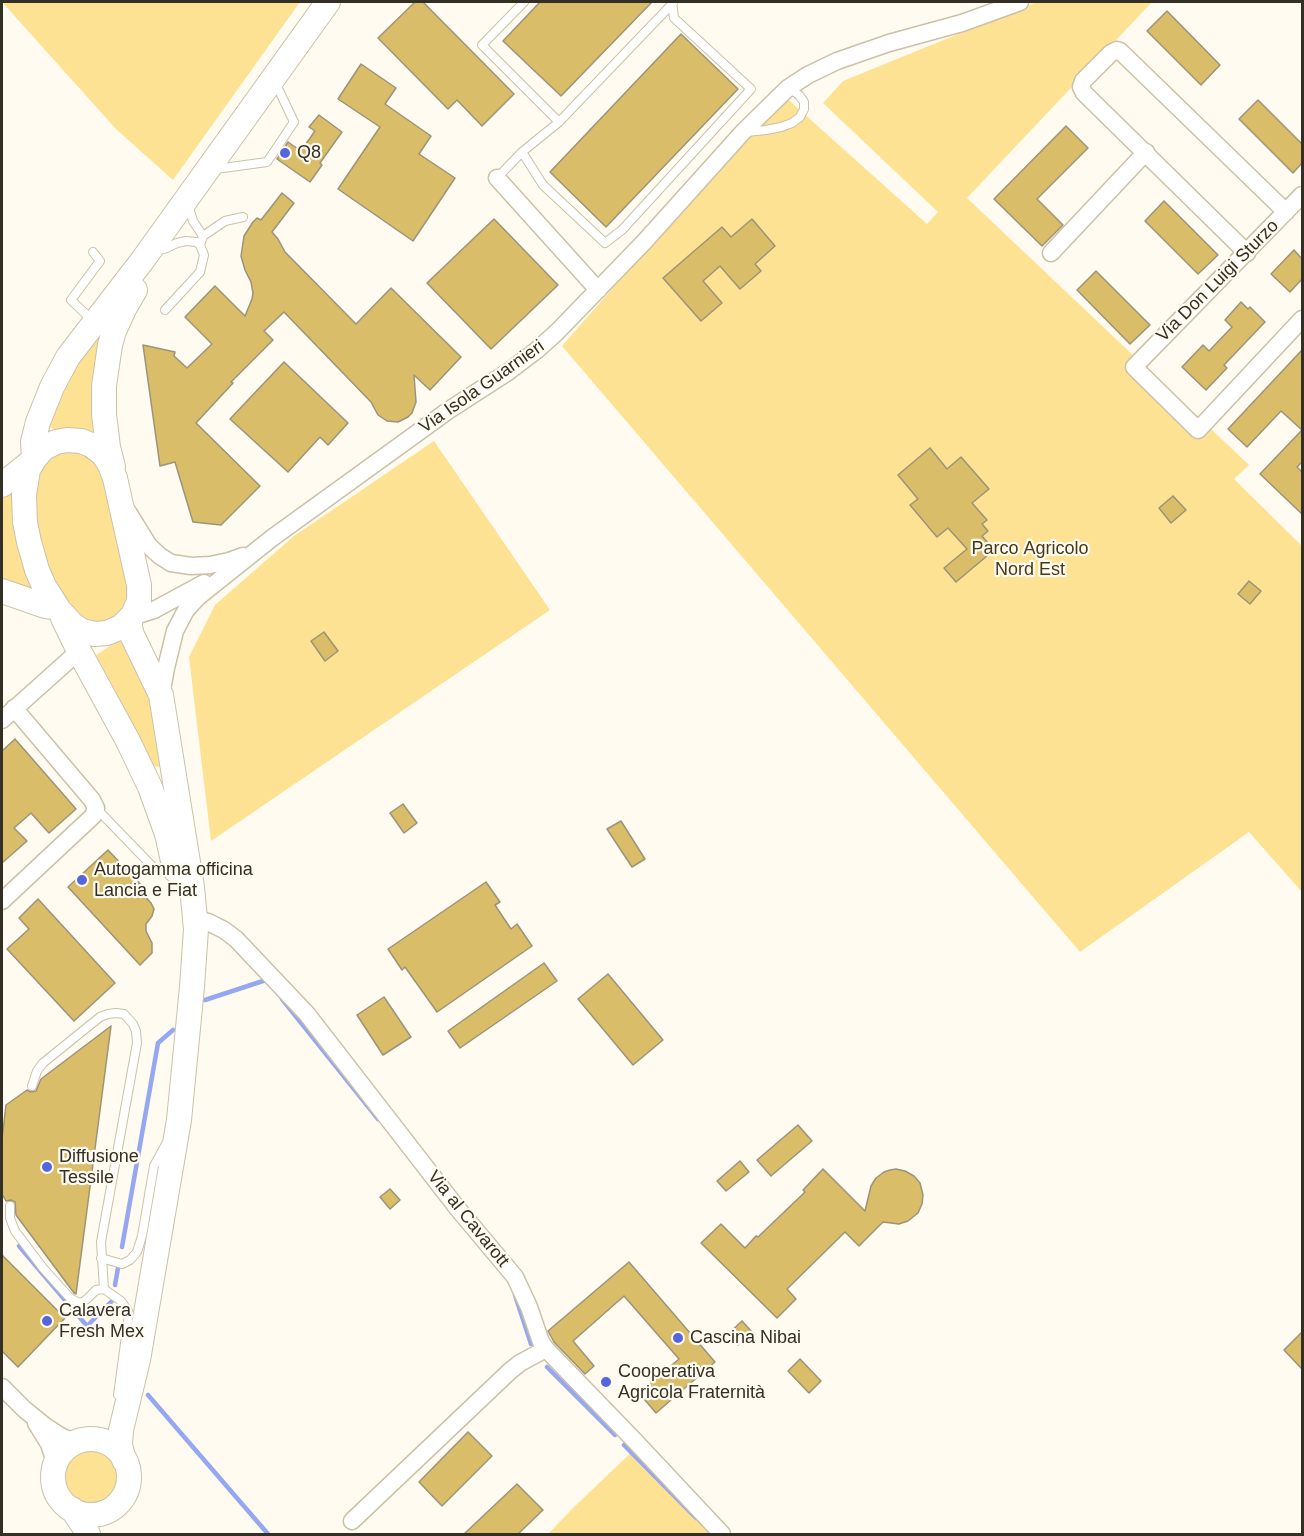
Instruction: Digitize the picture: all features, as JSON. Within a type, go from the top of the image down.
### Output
[{"type":"main road","points":[[192,987],[185,916],[159,811],[111,707],[37,570],[27,531],[25,484],[33,460],[34,435],[52,387],[68,357],[142,261],[328,2]]},
{"type":"main road","points":[[72,1509],[91,1515],[104,1512],[123,1497],[128,1485],[128,1471],[120,1445],[120,1430],[138,1360],[179,1120],[196,939],[196,919],[182,817],[161,695],[130,627],[131,618],[139,601],[140,588],[108,447],[104,414],[104,386],[110,345],[124,309],[190,211],[243,122]]},
{"type":"main road","points":[[2,484],[33,460],[45,447],[67,440],[81,441],[103,454],[109,463],[118,489]]},
{"type":"main road","points":[[2,591],[58,609],[76,627],[85,632],[95,634],[116,630],[131,618]]},
{"type":"main road","points":[[88,1534],[78,1516],[64,1503],[56,1491],[53,1474],[65,1450],[101,1424],[138,1360]]},
{"type":"main road","points":[[79,1441],[93,1439],[106,1443],[115,1448],[124,1460]]},
{"type":"main road","points":[[104,1534],[113,1507]]},
{"type":"street","name":"Via Isola Guarnieri","points":[[161,695],[175,631],[180,619],[198,597],[272,538],[449,410],[528,358],[598,290],[743,132],[788,87],[837,61],[889,42],[956,25],[1020,2]]},
{"type":"street","points":[[1247,253],[1084,93],[1081,87],[1083,81],[1114,51],[1123,53],[1286,212]]},
{"type":"street","points":[[1051,253],[1146,153]]},
{"type":"street","points":[[497,178],[598,290]]},
{"type":"street","name":"Via Don Luigi Sturzo","points":[[1302,195],[1134,367],[1198,430],[1302,319]]},
{"type":"street","name":"Via Isola Guarnieri","points":[[118,489],[149,546],[171,563],[198,566],[229,561],[243,556],[272,538]]},
{"type":"street","name":"Via Isola Guarnieri","points":[[131,618],[154,610],[237,565]]},
{"type":"street","points":[[2,901],[93,816],[96,808],[93,800],[8,714],[79,651]]},
{"type":"street","name":"Via al Cavarott","points":[[196,919],[225,930],[236,939],[307,1014],[458,1209],[515,1277],[529,1306],[541,1342],[546,1349],[722,1534]]},
{"type":"street","points":[[352,1521],[510,1371],[546,1349]]},
{"type":"street","points":[[2,1387],[51,1431],[79,1441]]},
{"type":"street","points":[[24,1408],[46,1438],[56,1464]]},
{"type":"lane","points":[[524,2],[482,45],[559,122]]},
{"type":"lane","points":[[497,178],[522,152],[559,122],[673,2]]},
{"type":"lane","points":[[522,152],[543,185],[605,243],[622,230],[751,89],[674,18],[673,2]]},
{"type":"lane","points":[[216,169],[267,162],[294,122],[273,79]]},
{"type":"lane","points":[[743,132],[774,129],[787,125],[800,117],[804,109],[804,102],[788,87]]},
{"type":"lane","points":[[165,310],[200,272],[204,255],[190,211]]},
{"type":"lane","points":[[164,249],[186,241],[201,241],[225,221],[243,217]]},
{"type":"lane","points":[[93,252],[100,261],[71,300],[94,322]]},
{"type":"lane","points":[[96,808],[152,866]]},
{"type":"lane","points":[[32,1086],[37,1071],[43,1063],[100,1017],[108,1014],[121,1014],[133,1024],[137,1043],[101,1242],[104,1289]]},
{"type":"lane","points":[[101,1258],[122,1264],[130,1260],[137,1252],[142,1236],[154,1166],[179,1120]]},
{"type":"lane","points":[[10,1206],[10,1218],[15,1231],[43,1268],[70,1298],[81,1303],[96,1290],[104,1289],[126,1307],[129,1314],[118,1395]]},
{"type":"green space","points":[[2,2],[300,2],[173,180],[116,129]]},
{"type":"green space","name":"Parco Agricolo Nord Est","points":[[1037,2],[1152,2],[967,198],[1249,465],[1234,479],[1302,546],[1302,892],[1249,832],[1080,952],[562,346],[782,94],[927,224],[938,212],[823,103],[843,81]]},
{"type":"green space","points":[[114,308],[95,431],[53,429],[48,425],[55,397]]},
{"type":"green space","points":[[434,441],[550,610],[211,841],[189,657],[215,605],[294,536]]},
{"type":"green space","points":[[73,447],[102,465],[132,586],[126,613],[93,626],[62,602],[38,548],[33,485],[46,457]]},
{"type":"green space","points":[[17,479],[45,600],[2,580],[2,494]]},
{"type":"green space","points":[[140,627],[162,765],[157,767],[152,765],[96,655]]},
{"type":"green space","points":[[637,1447],[720,1534],[548,1534],[574,1507]]},
{"type":"green space","points":[[91,1450],[101,1452],[110,1458],[116,1467],[118,1477],[116,1487],[110,1496],[101,1502],[91,1504],[81,1502],[72,1496],[66,1487],[64,1477],[66,1467],[72,1458],[81,1452]]},
{"type":"building","points":[[415,2],[423,2],[514,94],[482,126],[457,100],[448,109],[378,38]]},
{"type":"building","points":[[540,2],[652,2],[561,96],[503,41]]},
{"type":"building","points":[[1167,11],[1220,65],[1201,85],[1147,31]]},
{"type":"building","points":[[681,34],[738,89],[606,227],[550,172]]},
{"type":"building","points":[[361,64],[396,88],[385,104],[431,136],[419,154],[455,178],[413,241],[338,189],[380,127],[338,99]]},
{"type":"building","points":[[1258,100],[1302,144],[1302,163],[1293,173],[1239,119]]},
{"type":"building","points":[[319,115],[342,132],[320,163],[322,165],[310,182],[277,159],[288,142],[301,151],[315,131],[309,127]]},
{"type":"building","points":[[1066,126],[1088,148],[1037,199],[1063,225],[1042,246],[994,199]]},
{"type":"building","points":[[282,193],[294,203],[272,232],[285,252],[356,324],[391,288],[461,357],[430,390],[414,375],[416,402],[412,413],[398,422],[387,421],[378,415],[371,402],[284,312],[264,331],[273,340],[231,382],[233,383],[196,423],[260,486],[221,525],[193,522],[175,462],[160,466],[143,345],[175,352],[174,356],[187,368],[212,344],[185,317],[215,286],[245,316],[253,293],[241,256],[244,236],[253,222],[257,218],[261,220]]},
{"type":"building","points":[[1164,201],[1218,255],[1198,274],[1145,221]]},
{"type":"building","points":[[494,219],[558,285],[491,349],[427,283]]},
{"type":"building","points":[[752,219],[775,246],[755,264],[761,271],[740,289],[720,266],[703,281],[722,303],[701,321],[663,278],[722,227],[731,237]]},
{"type":"building","points":[[1294,250],[1302,259],[1302,279],[1290,292],[1271,274]]},
{"type":"building","points":[[1096,271],[1150,325],[1130,344],[1077,290]]},
{"type":"building","points":[[1241,302],[1248,309],[1250,307],[1265,322],[1224,365],[1227,368],[1206,390],[1182,367],[1203,345],[1209,351],[1232,327],[1225,320]]},
{"type":"building","points":[[1302,350],[1302,430],[1281,411],[1247,447],[1228,429]]},
{"type":"building","points":[[284,362],[348,423],[328,445],[320,437],[288,472],[230,419]]},
{"type":"building","points":[[1302,430],[1302,462],[1297,467],[1302,472],[1302,514],[1260,474]]},
{"type":"building","points":[[930,448],[947,469],[961,457],[989,489],[972,503],[987,520],[982,524],[988,531],[982,536],[994,550],[956,582],[944,568],[967,549],[948,528],[937,537],[910,505],[918,499],[898,475]]},
{"type":"building","points":[[1173,496],[1186,510],[1171,523],[1159,508]]},
{"type":"building","points":[[1249,581],[1261,591],[1250,604],[1238,594]]},
{"type":"building","points":[[324,632],[338,651],[325,661],[311,641]]},
{"type":"building","points":[[15,739],[76,809],[49,833],[31,813],[14,828],[27,841],[2,863],[2,751]]},
{"type":"building","points":[[403,804],[417,823],[404,833],[390,813]]},
{"type":"building","points":[[621,821],[645,859],[632,867],[607,829]]},
{"type":"building","points":[[108,850],[146,890],[142,893],[154,909],[146,924],[146,931],[152,943],[152,953],[140,965],[68,887]]},
{"type":"building","points":[[486,882],[500,902],[495,905],[511,929],[517,924],[532,946],[437,1012],[405,967],[402,970],[388,949]]},
{"type":"building","points":[[38,899],[115,983],[74,1021],[7,949],[29,929],[19,918]]},
{"type":"building","points":[[544,963],[557,981],[460,1048],[448,1031]]},
{"type":"building","points":[[608,974],[663,1040],[633,1065],[578,999]]},
{"type":"building","points":[[384,997],[411,1037],[383,1055],[357,1015]]},
{"type":"building","name":"Diffusione Tessile","points":[[111,1026],[76,1294],[16,1215],[15,1202],[6,1201],[2,1194],[2,1139],[6,1105],[27,1090],[36,1091],[41,1079]]},
{"type":"building","points":[[798,1125],[812,1141],[771,1176],[757,1160]]},
{"type":"building","points":[[740,1161],[749,1172],[726,1191],[717,1181]]},
{"type":"building","points":[[823,1169],[865,1211],[871,1186],[876,1178],[884,1172],[896,1169],[914,1176],[920,1183],[923,1195],[922,1204],[918,1213],[908,1221],[899,1224],[883,1222],[859,1246],[845,1232],[787,1289],[796,1299],[777,1318],[701,1243],[721,1224],[745,1248],[805,1192],[803,1190]]},
{"type":"building","points":[[390,1189],[400,1200],[390,1209],[380,1197]]},
{"type":"building","points":[[2,1255],[65,1318],[18,1367],[2,1351]]},
{"type":"building","name":"Cascina Nibai","points":[[629,1262],[715,1362],[656,1413],[639,1393],[679,1359],[624,1296],[573,1341],[594,1366],[585,1374],[554,1342],[548,1331]]},
{"type":"building","points":[[742,1321],[752,1332],[738,1345],[728,1334]]},
{"type":"building","points":[[1302,1332],[1302,1369],[1284,1350]]},
{"type":"building","points":[[800,1359],[821,1381],[809,1393],[788,1371]]},
{"type":"building","points":[[468,1432],[492,1456],[442,1506],[419,1482]]},
{"type":"building","points":[[517,1484],[543,1510],[518,1534],[464,1534]]},
{"type":"waterway","points":[[205,1000],[266,980],[268,983]]},
{"type":"waterway","points":[[282,999],[378,1119]]},
{"type":"waterway","points":[[122,1247],[158,1043],[173,1030]]},
{"type":"waterway","points":[[19,1246],[87,1326],[112,1301]]},
{"type":"waterway","points":[[115,1285],[118,1268]]},
{"type":"waterway","points":[[515,1295],[531,1344]]},
{"type":"waterway","points":[[547,1367],[615,1435]]},
{"type":"waterway","points":[[148,1395],[268,1534]]},
{"type":"waterway","points":[[624,1445],[696,1518]]},
{"type":"place","name":"Q8","points":[[285,153]]},
{"type":"place","name":"Autogamma officina Lancia e Fiat","points":[[82,880]]},
{"type":"place","name":"Diffusione Tessile","points":[[47,1167]]},
{"type":"place","name":"Calavera Fresh Mex","points":[[47,1321]]},
{"type":"place","name":"Cascina Nibai","points":[[678,1338]]},
{"type":"place","name":"Cooperativa Agricola Fraternità","points":[[606,1382]]}]
